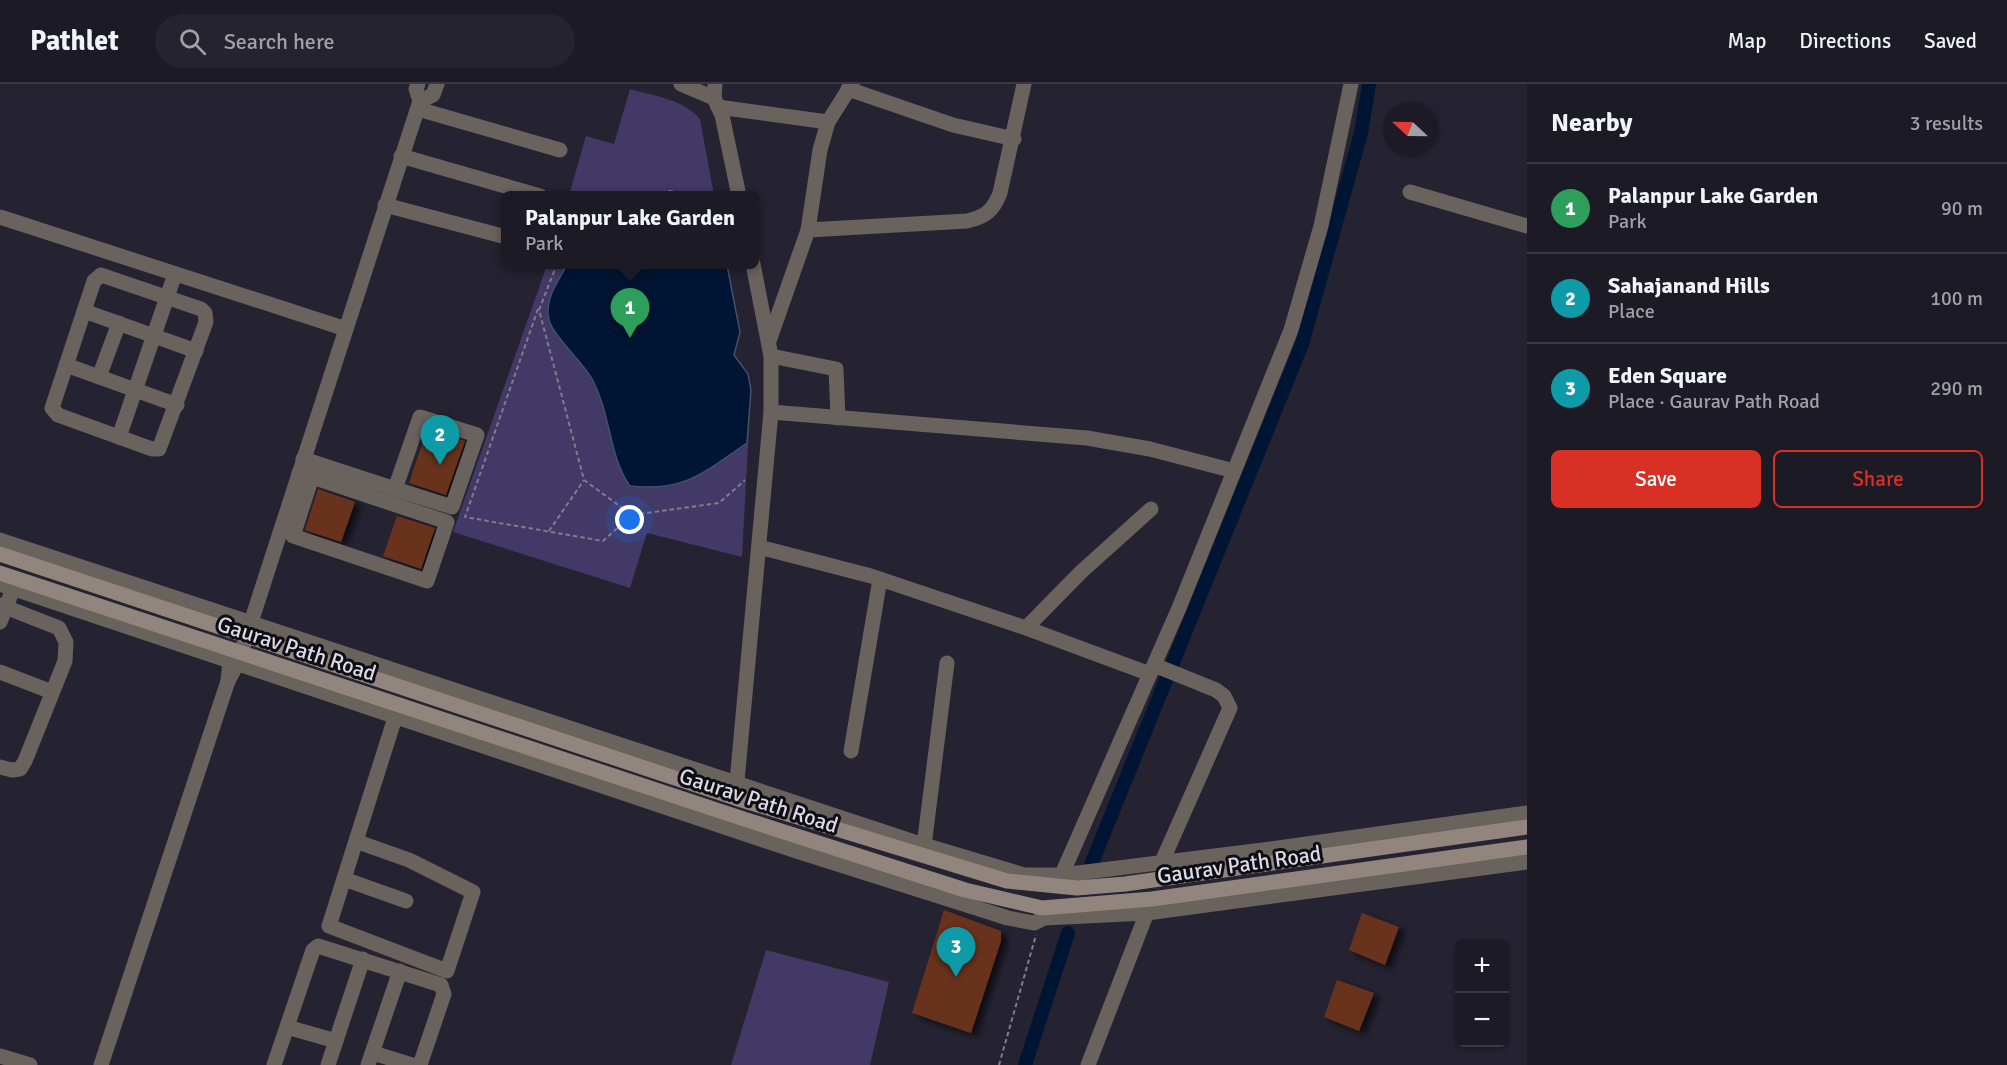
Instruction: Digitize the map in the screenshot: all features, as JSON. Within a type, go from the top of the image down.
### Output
[{"type":"main road","name":"Gaurav Path Road","points":[[0,554],[245,628],[735,798],[923,849],[1007,881],[1059,881],[1077,888],[1527,827]]},
{"type":"main road","name":"Gaurav Path Road","points":[[0,573],[10,584],[397,712],[965,890],[1014,903],[1043,916],[1076,906],[1149,906],[1527,847]]},
{"type":"main road","points":[[1096,886],[1096,905]]},
{"type":"main road","points":[[1076,906],[1077,888]]},
{"type":"street","points":[[101,1065],[235,657],[245,628],[257,606],[305,470],[346,328],[419,105],[416,89],[418,84]]},
{"type":"street","points":[[419,105],[433,94],[437,84]]},
{"type":"street","points":[[681,84],[716,96],[828,122]]},
{"type":"street","points":[[808,230],[966,221],[984,217],[995,206],[1000,193],[1014,138],[1024,84]]},
{"type":"street","points":[[1059,881],[1155,669],[1294,320],[1321,226],[1351,84]]},
{"type":"street","points":[[770,349],[808,230],[820,150],[828,122],[850,87],[953,125],[1014,138]]},
{"type":"street","points":[[716,96],[738,191]]},
{"type":"street","points":[[419,105],[560,150]]},
{"type":"street","points":[[401,156],[526,191]]},
{"type":"street","points":[[1410,192],[1527,226]]},
{"type":"street","points":[[385,206],[501,236]]},
{"type":"street","points":[[0,217],[346,328]]},
{"type":"street","points":[[734,816],[771,412],[770,349],[754,269]]},
{"type":"street","points":[[119,437],[175,273]]},
{"type":"street","points":[[100,275],[201,309],[205,313],[206,322],[177,405],[159,448],[152,449],[53,412],[52,404],[84,311],[94,281],[100,275]]},
{"type":"street","points":[[84,311],[196,351]]},
{"type":"street","points":[[99,377],[118,323]]},
{"type":"street","points":[[770,349],[836,369],[838,418]]},
{"type":"street","points":[[66,365],[177,405]]},
{"type":"street","points":[[771,412],[1087,438],[1150,449],[1234,471]]},
{"type":"street","points":[[305,470],[395,489],[452,507],[477,435],[420,417],[395,489]]},
{"type":"street","points":[[305,470],[447,522],[427,580],[293,536],[305,470]]},
{"type":"street","points":[[1026,628],[1081,572],[1150,509]]},
{"type":"street","points":[[0,540],[245,628],[737,782],[923,849],[947,663]]},
{"type":"street","points":[[759,547],[880,579],[1026,628],[1181,676],[1216,690],[1224,696],[1230,708],[1161,864]]},
{"type":"street","points":[[851,751],[880,579]]},
{"type":"street","points":[[0,622],[10,584]]},
{"type":"street","points":[[0,767],[20,769],[65,662],[66,642],[59,628],[3,606]]},
{"type":"street","points":[[0,672],[52,692]]},
{"type":"street","points":[[358,842],[409,860],[473,891],[448,970],[329,926],[358,842],[397,712],[799,852],[1026,922],[1043,916],[1149,906],[1527,862]]},
{"type":"street","points":[[1059,881],[1161,864],[1527,813]]},
{"type":"street","points":[[344,879],[406,901]]},
{"type":"street","points":[[1088,1065],[1149,906]]},
{"type":"street","points":[[274,1065],[313,950],[323,946],[441,985],[444,994],[420,1065]]},
{"type":"street","points":[[328,1065],[363,959]]},
{"type":"street","points":[[400,971],[371,1059],[412,1065]]},
{"type":"street","points":[[287,1027],[336,1041]]},
{"type":"street","points":[[0,1056],[30,1065]]},
{"type":"path","points":[[555,269],[539,305],[465,517],[603,541],[632,515],[719,503],[745,480]]},
{"type":"path","points":[[539,305],[584,480],[632,515]]},
{"type":"path","points":[[549,531],[584,480]]},
{"type":"path","points":[[999,1065],[1043,916]]},
{"type":"shaded area","points":[[630,89],[677,103],[700,119],[713,191],[570,191],[586,136],[614,144]]},
{"type":"shaded area","points":[[546,269],[728,269],[740,332],[734,355],[748,374],[751,390],[742,557],[647,533],[630,588],[453,532]]},
{"type":"shaded area","points":[[766,950],[889,982],[870,1065],[731,1065]]},
{"type":"water","points":[[565,269],[728,269],[740,332],[734,355],[748,374],[751,390],[747,443],[706,471],[680,483],[666,486],[630,486],[618,462],[603,406],[592,379],[556,333],[549,320],[548,305],[556,283]]},
{"type":"building","points":[[427,429],[465,441],[446,495],[409,483]]},
{"type":"building","points":[[318,489],[355,502],[341,542],[305,530]]},
{"type":"building","points":[[397,516],[435,528],[421,569],[383,556]]},
{"type":"building","points":[[944,910],[1001,931],[1001,941],[971,1033],[912,1013]]},
{"type":"building","points":[[1362,913],[1399,927],[1385,965],[1349,950]]},
{"type":"building","points":[[1337,980],[1374,993],[1359,1031],[1324,1017]]},
{"type":"waterway","points":[[1091,865],[1302,344],[1361,133],[1369,84]]},
{"type":"waterway","points":[[1025,1065],[1068,933]]},
{"type":"place","name":"Palanpur Lake Garden","points":[[630,338]]},
{"type":"place","name":"Sahajanand Hills","points":[[440,465]]},
{"type":"place","name":"Eden Square","points":[[956,977]]}]
